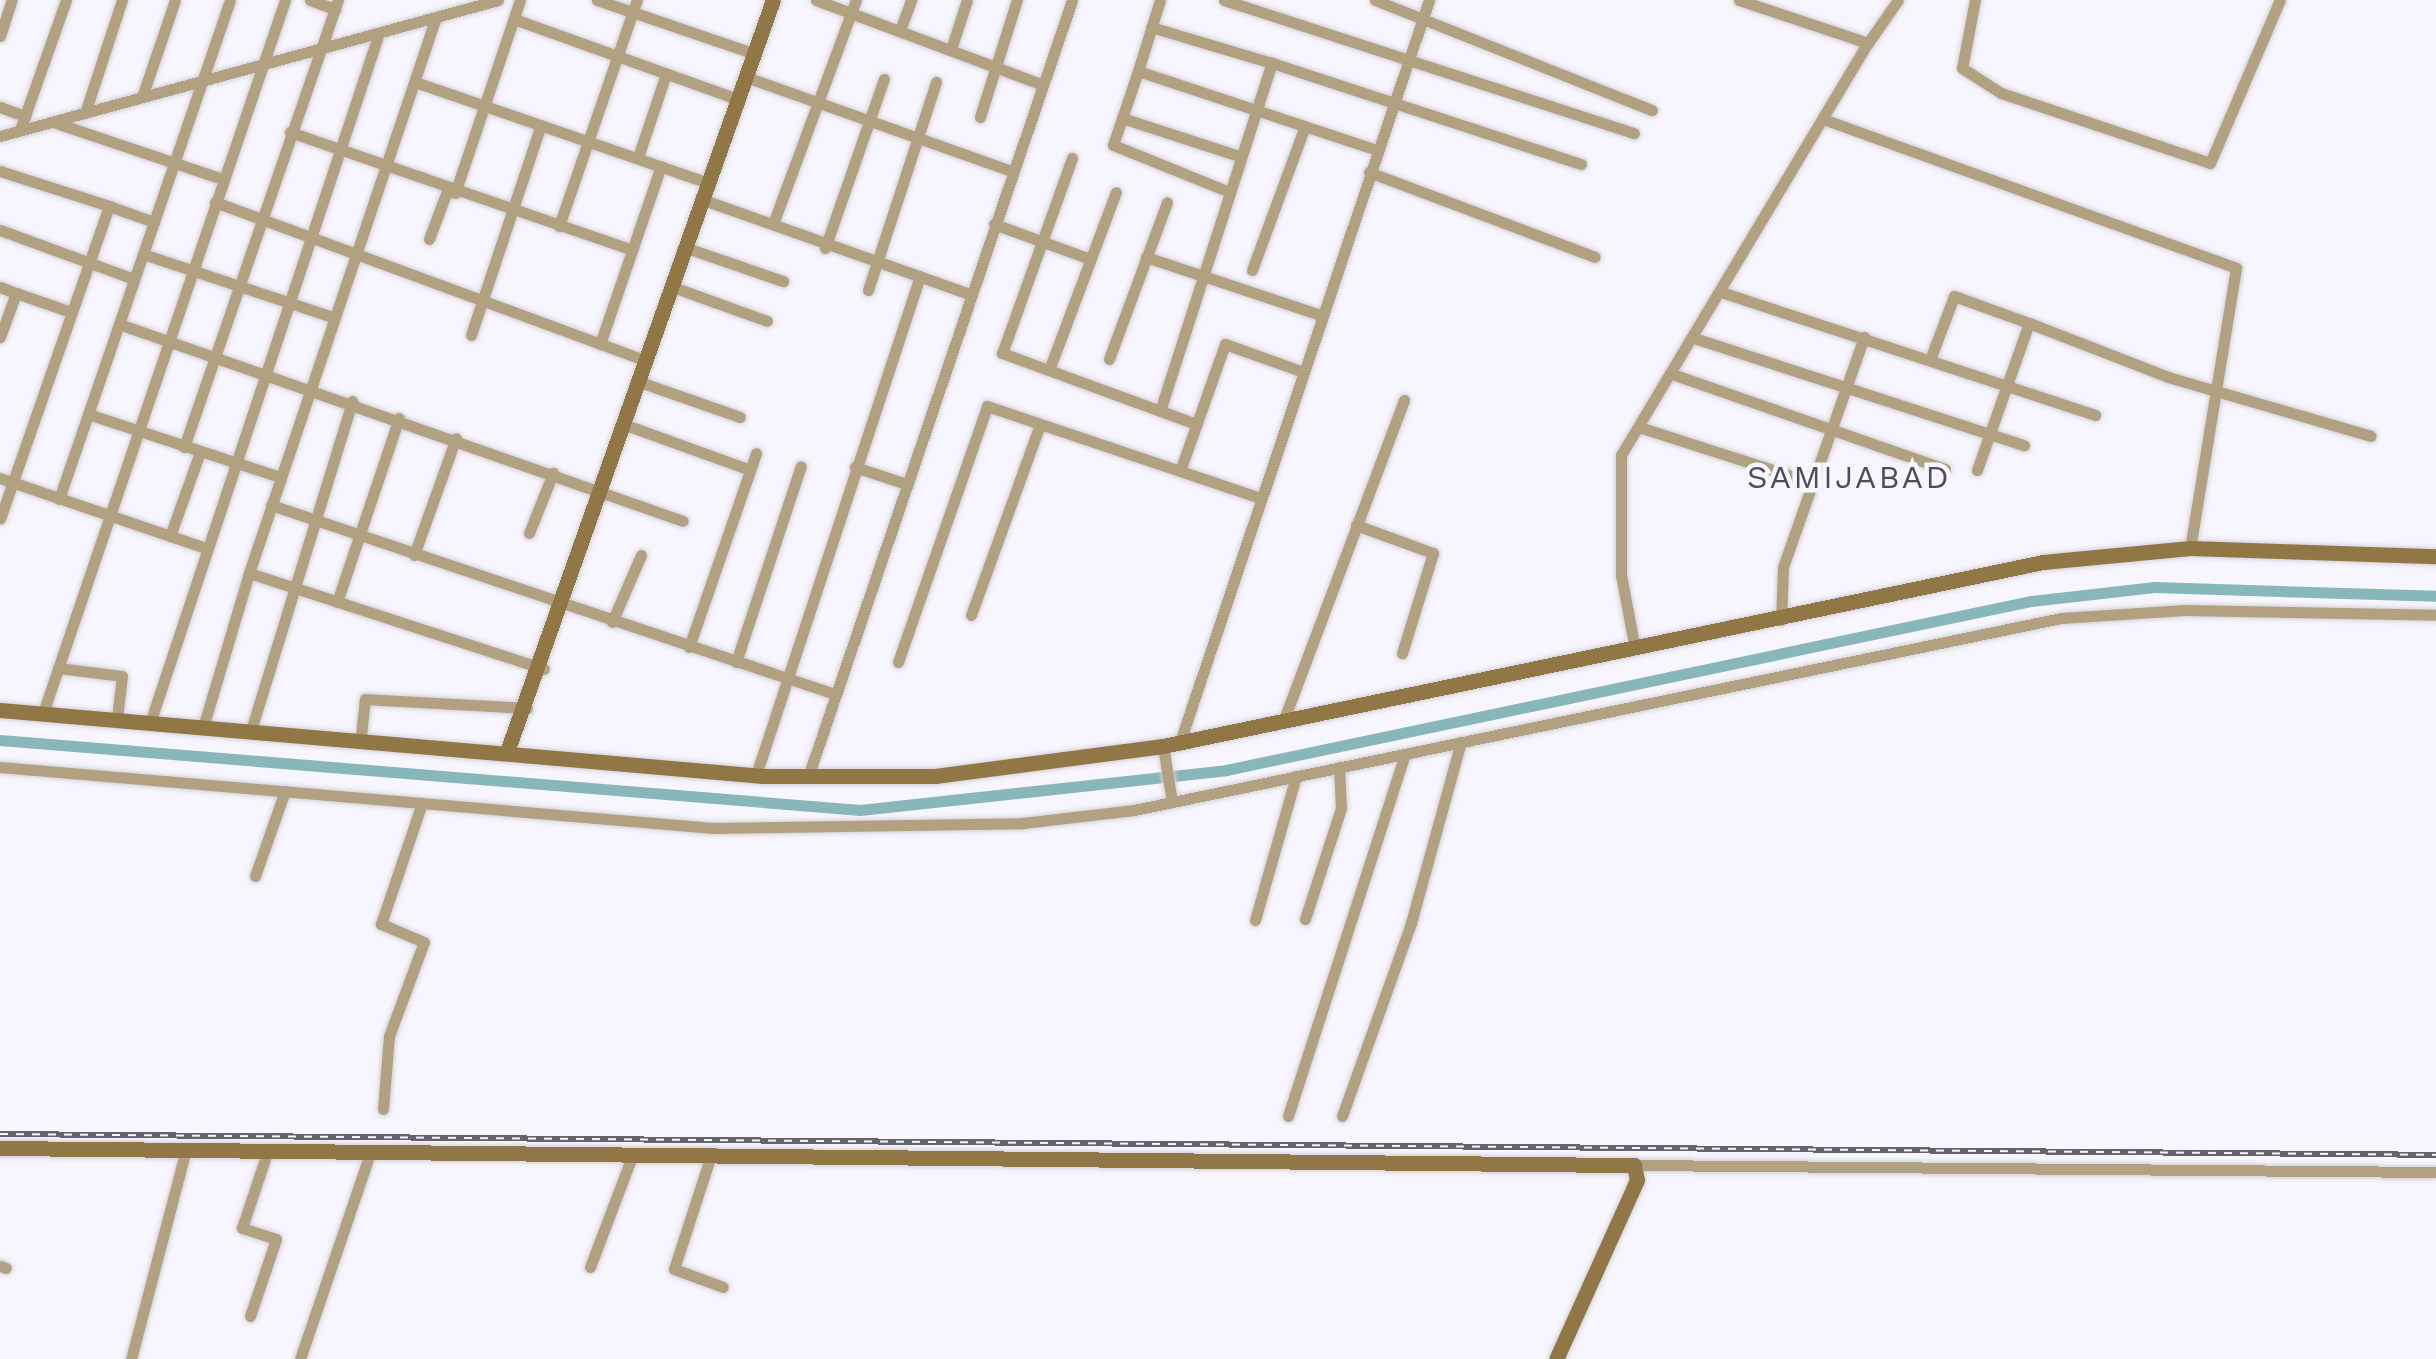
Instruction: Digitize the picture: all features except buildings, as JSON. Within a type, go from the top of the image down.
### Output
[{"type":"street","points":[[0,36],[12,0]]},
{"type":"street","points":[[20,130],[66,0]]},
{"type":"street","points":[[86,113],[122,0]]},
{"type":"street","points":[[142,98],[175,0]]},
{"type":"street","points":[[59,499],[230,0]]},
{"type":"street","points":[[43,713],[285,0]]},
{"type":"street","points":[[184,447],[336,4],[310,0]]},
{"type":"street","points":[[0,136],[498,0]]},
{"type":"street","points":[[429,239],[485,105],[520,0]]},
{"type":"street","points":[[597,0],[634,6],[754,53]]},
{"type":"street","points":[[508,749],[544,669],[644,360],[773,0]]},
{"type":"street","points":[[816,0],[1043,85]]},
{"type":"street","points":[[773,224],[856,0]]},
{"type":"street","points":[[902,25],[911,0]]},
{"type":"street","points":[[952,42],[967,0]]},
{"type":"street","points":[[980,116],[1017,0]]},
{"type":"street","points":[[808,777],[903,483],[1072,0]]},
{"type":"street","points":[[1160,0],[1112,145],[1227,190]]},
{"type":"street","points":[[1224,0],[1634,132]]},
{"type":"street","points":[[1375,0],[1652,110]]},
{"type":"street","points":[[1180,742],[1298,370],[1429,0]]},
{"type":"street","points":[[1739,0],[1868,43]]},
{"type":"street","points":[[1636,649],[1621,576],[1621,455],[1868,43],[1898,0]]},
{"type":"street","points":[[1975,0],[1962,68],[2002,93],[2210,163],[2280,0]]},
{"type":"street","points":[[560,226],[634,6]]},
{"type":"street","points":[[204,724],[280,477],[389,170],[436,17]]},
{"type":"street","points":[[514,19],[738,100]]},
{"type":"street","points":[[1151,27],[1581,164]]},
{"type":"street","points":[[150,720],[204,547],[379,33]]},
{"type":"street","points":[[1160,411],[1199,275],[1272,63]]},
{"type":"street","points":[[1138,71],[1377,150]]},
{"type":"street","points":[[638,158],[666,74]]},
{"type":"street","points":[[746,76],[1012,172]]},
{"type":"street","points":[[826,246],[884,79]]},
{"type":"street","points":[[868,290],[936,82]]},
{"type":"street","points":[[418,83],[706,182]]},
{"type":"street","points":[[0,107],[26,116]]},
{"type":"street","points":[[1122,118],[1239,156]]},
{"type":"street","points":[[1823,119],[2236,268],[2212,390],[2190,548]]},
{"type":"street","points":[[53,122],[222,179]]},
{"type":"street","points":[[471,335],[541,125]]},
{"type":"street","points":[[1252,270],[1306,126]]},
{"type":"street","points":[[290,132],[451,192],[632,250]]},
{"type":"street","points":[[1072,158],[1002,353],[1196,424]]},
{"type":"street","points":[[600,344],[662,166]]},
{"type":"street","points":[[0,172],[154,222]]},
{"type":"street","points":[[1370,172],[1595,257]]},
{"type":"street","points":[[1049,370],[1116,192]]},
{"type":"street","points":[[702,199],[969,294]]},
{"type":"street","points":[[214,202],[356,258],[644,360]]},
{"type":"street","points":[[1108,359],[1167,202]]},
{"type":"street","points":[[0,519],[6,480],[72,312],[108,206]]},
{"type":"street","points":[[994,224],[1090,259]]},
{"type":"street","points":[[0,230],[134,280]]},
{"type":"street","points":[[684,247],[783,281]]},
{"type":"street","points":[[143,254],[334,318]]},
{"type":"street","points":[[1146,257],[1320,315]]},
{"type":"street","points":[[756,774],[920,276]]},
{"type":"street","points":[[670,286],[766,321]]},
{"type":"street","points":[[0,287],[72,312]]},
{"type":"street","points":[[1720,292],[1931,357],[2095,414]]},
{"type":"street","points":[[0,338],[16,293]]},
{"type":"street","points":[[1931,357],[1954,296],[2212,390],[2371,436]]},
{"type":"street","points":[[1977,470],[1986,433],[2028,323]]},
{"type":"street","points":[[119,324],[310,386],[683,521]]},
{"type":"street","points":[[1780,620],[1784,567],[1835,430],[1864,337]]},
{"type":"street","points":[[1694,338],[2024,445]]},
{"type":"street","points":[[1180,470],[1225,344],[1298,370]]},
{"type":"street","points":[[1672,374],[1945,469]]},
{"type":"street","points":[[637,382],[740,417]]},
{"type":"street","points":[[1283,722],[1404,400]]},
{"type":"street","points":[[252,728],[290,586],[352,401]]},
{"type":"street","points":[[898,662],[987,406],[1258,496]]},
{"type":"street","points":[[88,414],[280,477]]},
{"type":"street","points":[[337,602],[398,418]]},
{"type":"street","points":[[623,424],[750,470]]},
{"type":"street","points":[[971,614],[1040,424]]},
{"type":"street","points":[[1639,427],[1813,483]]},
{"type":"street","points":[[414,554],[456,438]]},
{"type":"street","points":[[170,536],[200,452]]},
{"type":"street","points":[[689,647],[756,453]]},
{"type":"street","points":[[736,662],[802,466]]},
{"type":"street","points":[[855,467],[903,483]]},
{"type":"street","points":[[530,533],[553,473]]},
{"type":"street","points":[[6,480],[204,547]]},
{"type":"street","points":[[271,505],[562,606],[835,694]]},
{"type":"street","points":[[1356,524],[1433,553],[1402,653]]},
{"type":"street","points":[[0,710],[361,736],[756,774],[936,776],[1165,752],[1180,742],[1780,620],[1998,569],[2190,548],[2436,556]]},
{"type":"street","points":[[612,622],[641,556]]},
{"type":"street","points":[[249,573],[544,669]]},
{"type":"street","points":[[0,767],[840,833],[1023,824],[1296,776],[2061,618],[2185,610],[2436,615]]},
{"type":"street","points":[[58,668],[122,676],[117,718]]},
{"type":"street","points":[[361,736],[365,698],[526,708]]},
{"type":"street","points":[[1342,1116],[1411,923],[1461,742]]},
{"type":"street","points":[[1165,752],[1172,799]]},
{"type":"street","points":[[1288,1116],[1405,754]]},
{"type":"street","points":[[1304,919],[1340,808],[1339,767]]},
{"type":"street","points":[[1255,920],[1296,776]]},
{"type":"street","points":[[255,876],[285,791]]},
{"type":"street","points":[[383,1108],[389,1036],[424,942],[380,924],[422,803]]},
{"type":"street","points":[[0,1148],[2436,1172]]},
{"type":"street","points":[[131,1359],[186,1150]]},
{"type":"street","points":[[250,1316],[276,1239],[242,1228],[268,1150]]},
{"type":"street","points":[[300,1359],[371,1152]]},
{"type":"street","points":[[590,1267],[632,1154]]},
{"type":"street","points":[[712,1155],[674,1268],[723,1287]]},
{"type":"street","points":[[1556,1359],[1638,1180],[1634,1165]]},
{"type":"waterway","points":[[0,740],[860,810],[1226,770],[2031,601],[2154,587],[2436,596]]},
{"type":"railway","points":[[0,1134],[2436,1155]]},
{"type":"district","name":"SAMIJABAD","points":[[1849,477]]}]
